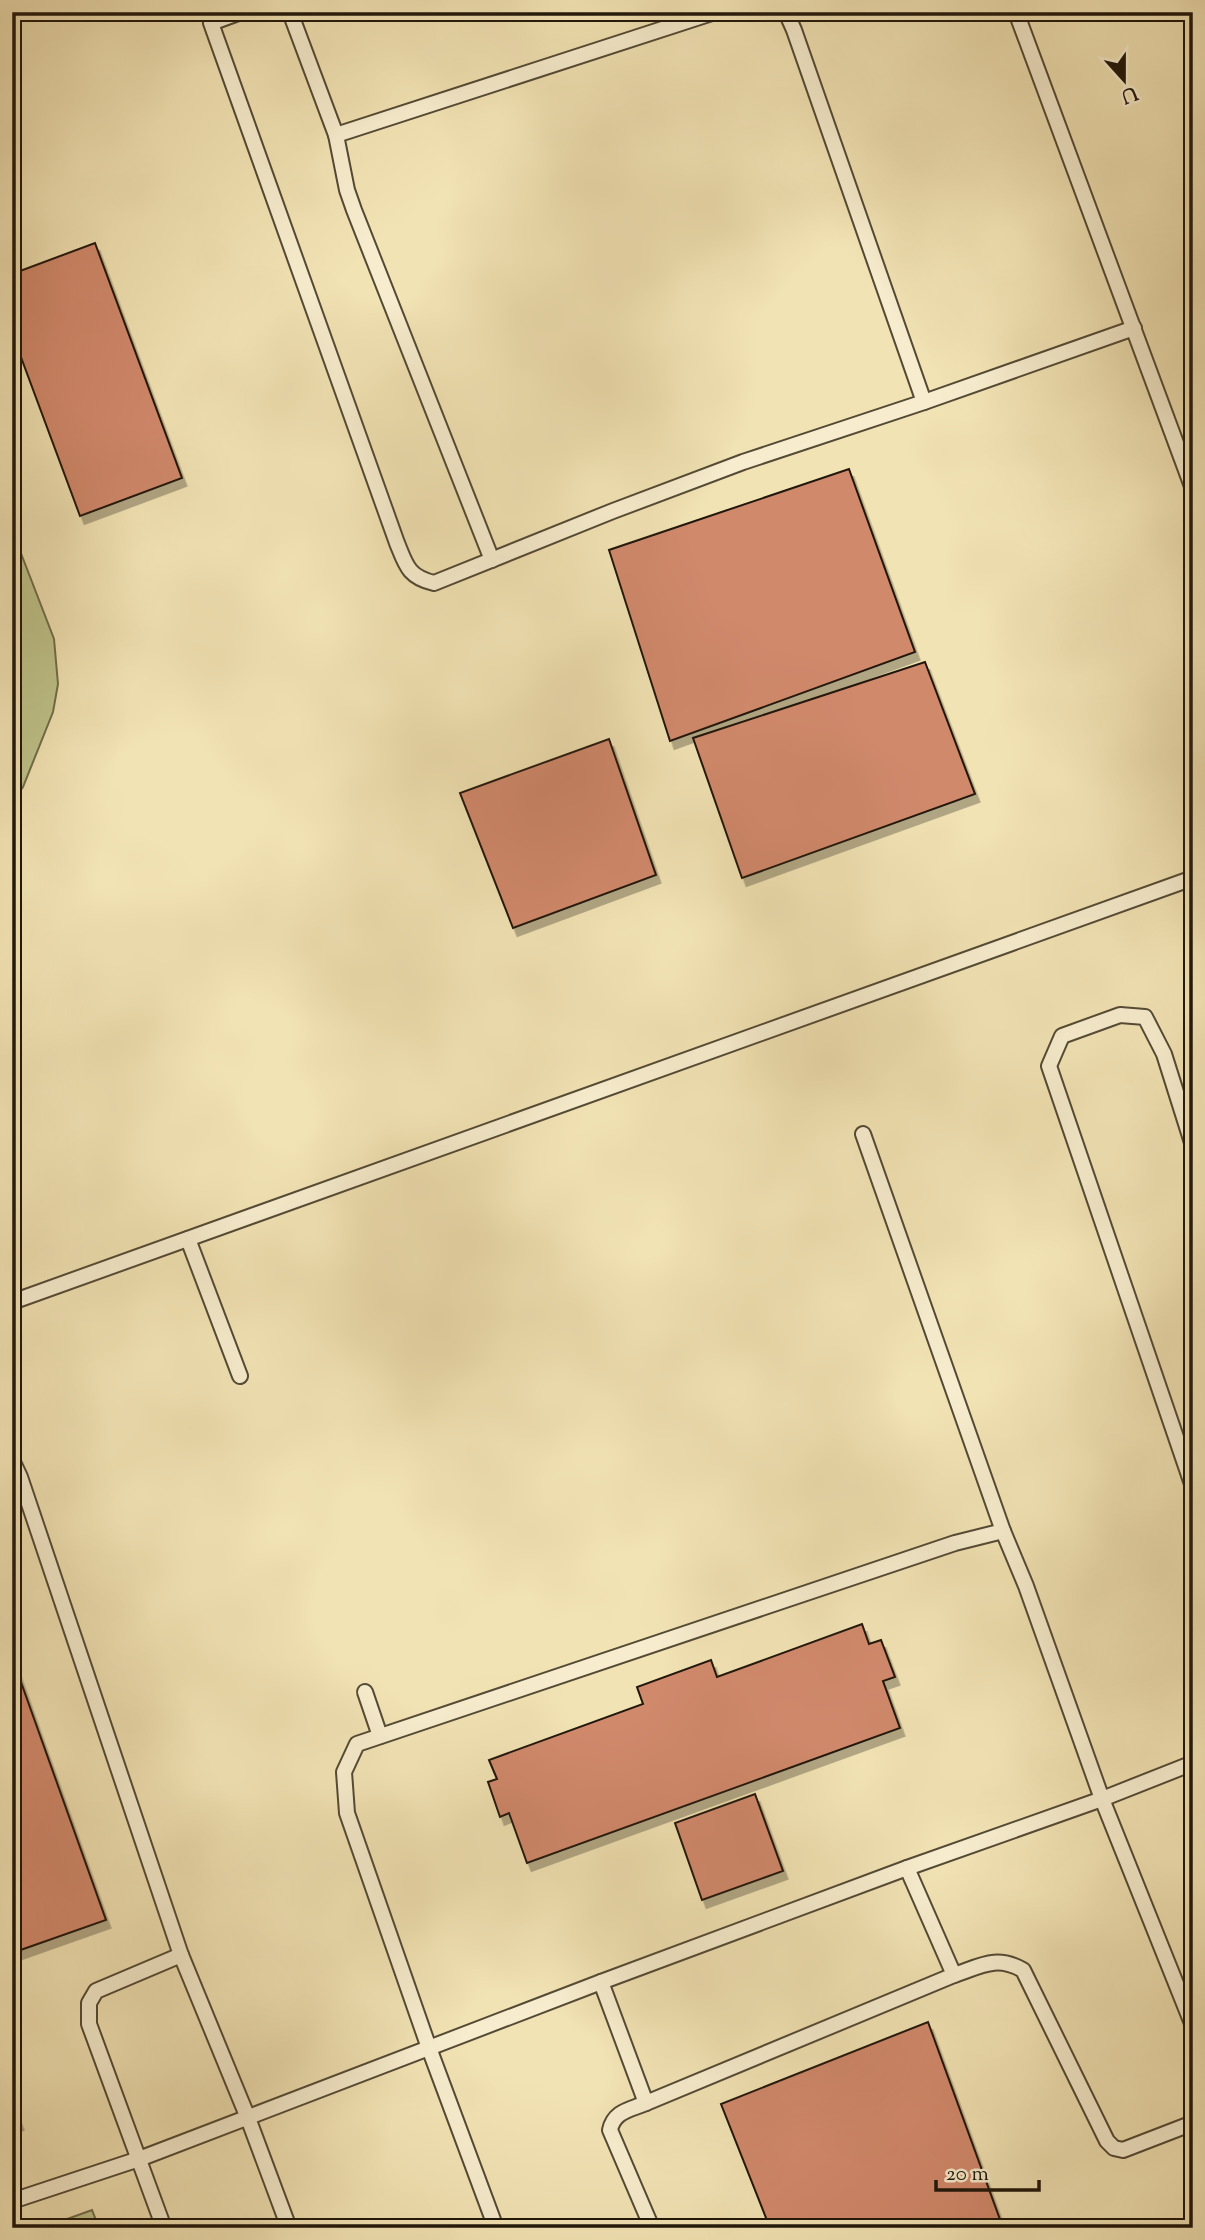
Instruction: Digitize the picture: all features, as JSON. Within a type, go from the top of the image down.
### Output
[{"type":"lane","points":[[241,12],[209,18],[392,530],[407,566],[418,579],[434,583],[743,462],[1134,328]]},
{"type":"lane","points":[[290,12],[336,135],[347,190],[354,210],[492,560]]},
{"type":"lane","points":[[336,135],[715,12]]},
{"type":"lane","points":[[786,12],[924,402]]},
{"type":"lane","points":[[1016,12],[1193,489]]},
{"type":"lane","points":[[12,1302],[1193,878]]},
{"type":"lane","points":[[1193,1146],[1164,1054],[1145,1017],[1120,1015],[1062,1036],[1049,1066],[1193,1487]]},
{"type":"lane","points":[[863,1133],[1003,1531],[1026,1586],[1102,1799],[1193,2026]]},
{"type":"lane","points":[[188,1239],[240,1376]]},
{"type":"lane","points":[[12,1460],[181,1955],[248,2118],[289,2228]]},
{"type":"lane","points":[[496,2228],[346,1813],[344,1772],[357,1744],[956,1543],[1003,1531]]},
{"type":"lane","points":[[366,1692],[380,1736]]},
{"type":"lane","points":[[12,2201],[139,2159],[601,1982],[906,1868],[1102,1799],[1193,1763]]},
{"type":"lane","points":[[906,1868],[954,1975]]},
{"type":"lane","points":[[164,2228],[89,2024],[89,2003],[96,1991],[181,1955]]},
{"type":"lane","points":[[652,2228],[610,2130],[612,2120],[619,2114],[954,1975],[997,1961],[1011,1963],[1023,1970],[1107,2141],[1114,2148],[1123,2150],[1193,2123]]},
{"type":"lane","points":[[601,1982],[646,2103]]},
{"type":"green space","points":[[12,530],[54,639],[58,684],[53,712],[23,787],[12,802]]},
{"type":"green space","points":[[92,2210],[99,2228],[42,2228]]},
{"type":"building","points":[[95,243],[182,478],[80,516],[12,333],[12,274]]},
{"type":"building","points":[[849,469],[915,652],[670,741],[609,550]]},
{"type":"building","points":[[925,662],[975,794],[742,878],[693,738]]},
{"type":"building","points":[[609,739],[656,875],[513,928],[460,793]]},
{"type":"building","points":[[862,1624],[869,1644],[881,1640],[895,1677],[883,1681],[900,1728],[527,1863],[509,1813],[500,1817],[488,1782],[497,1779],[489,1760],[643,1704],[637,1687],[711,1660],[717,1677]]},
{"type":"building","points":[[12,1657],[106,1920],[12,1953]]},
{"type":"building","points":[[755,1794],[783,1871],[702,1900],[675,1823]]},
{"type":"building","points":[[928,2022],[1002,2225],[995,2228],[770,2228],[721,2104]]},
{"type":"building","points":[[12,2104],[19,2122],[12,2125]]}]
